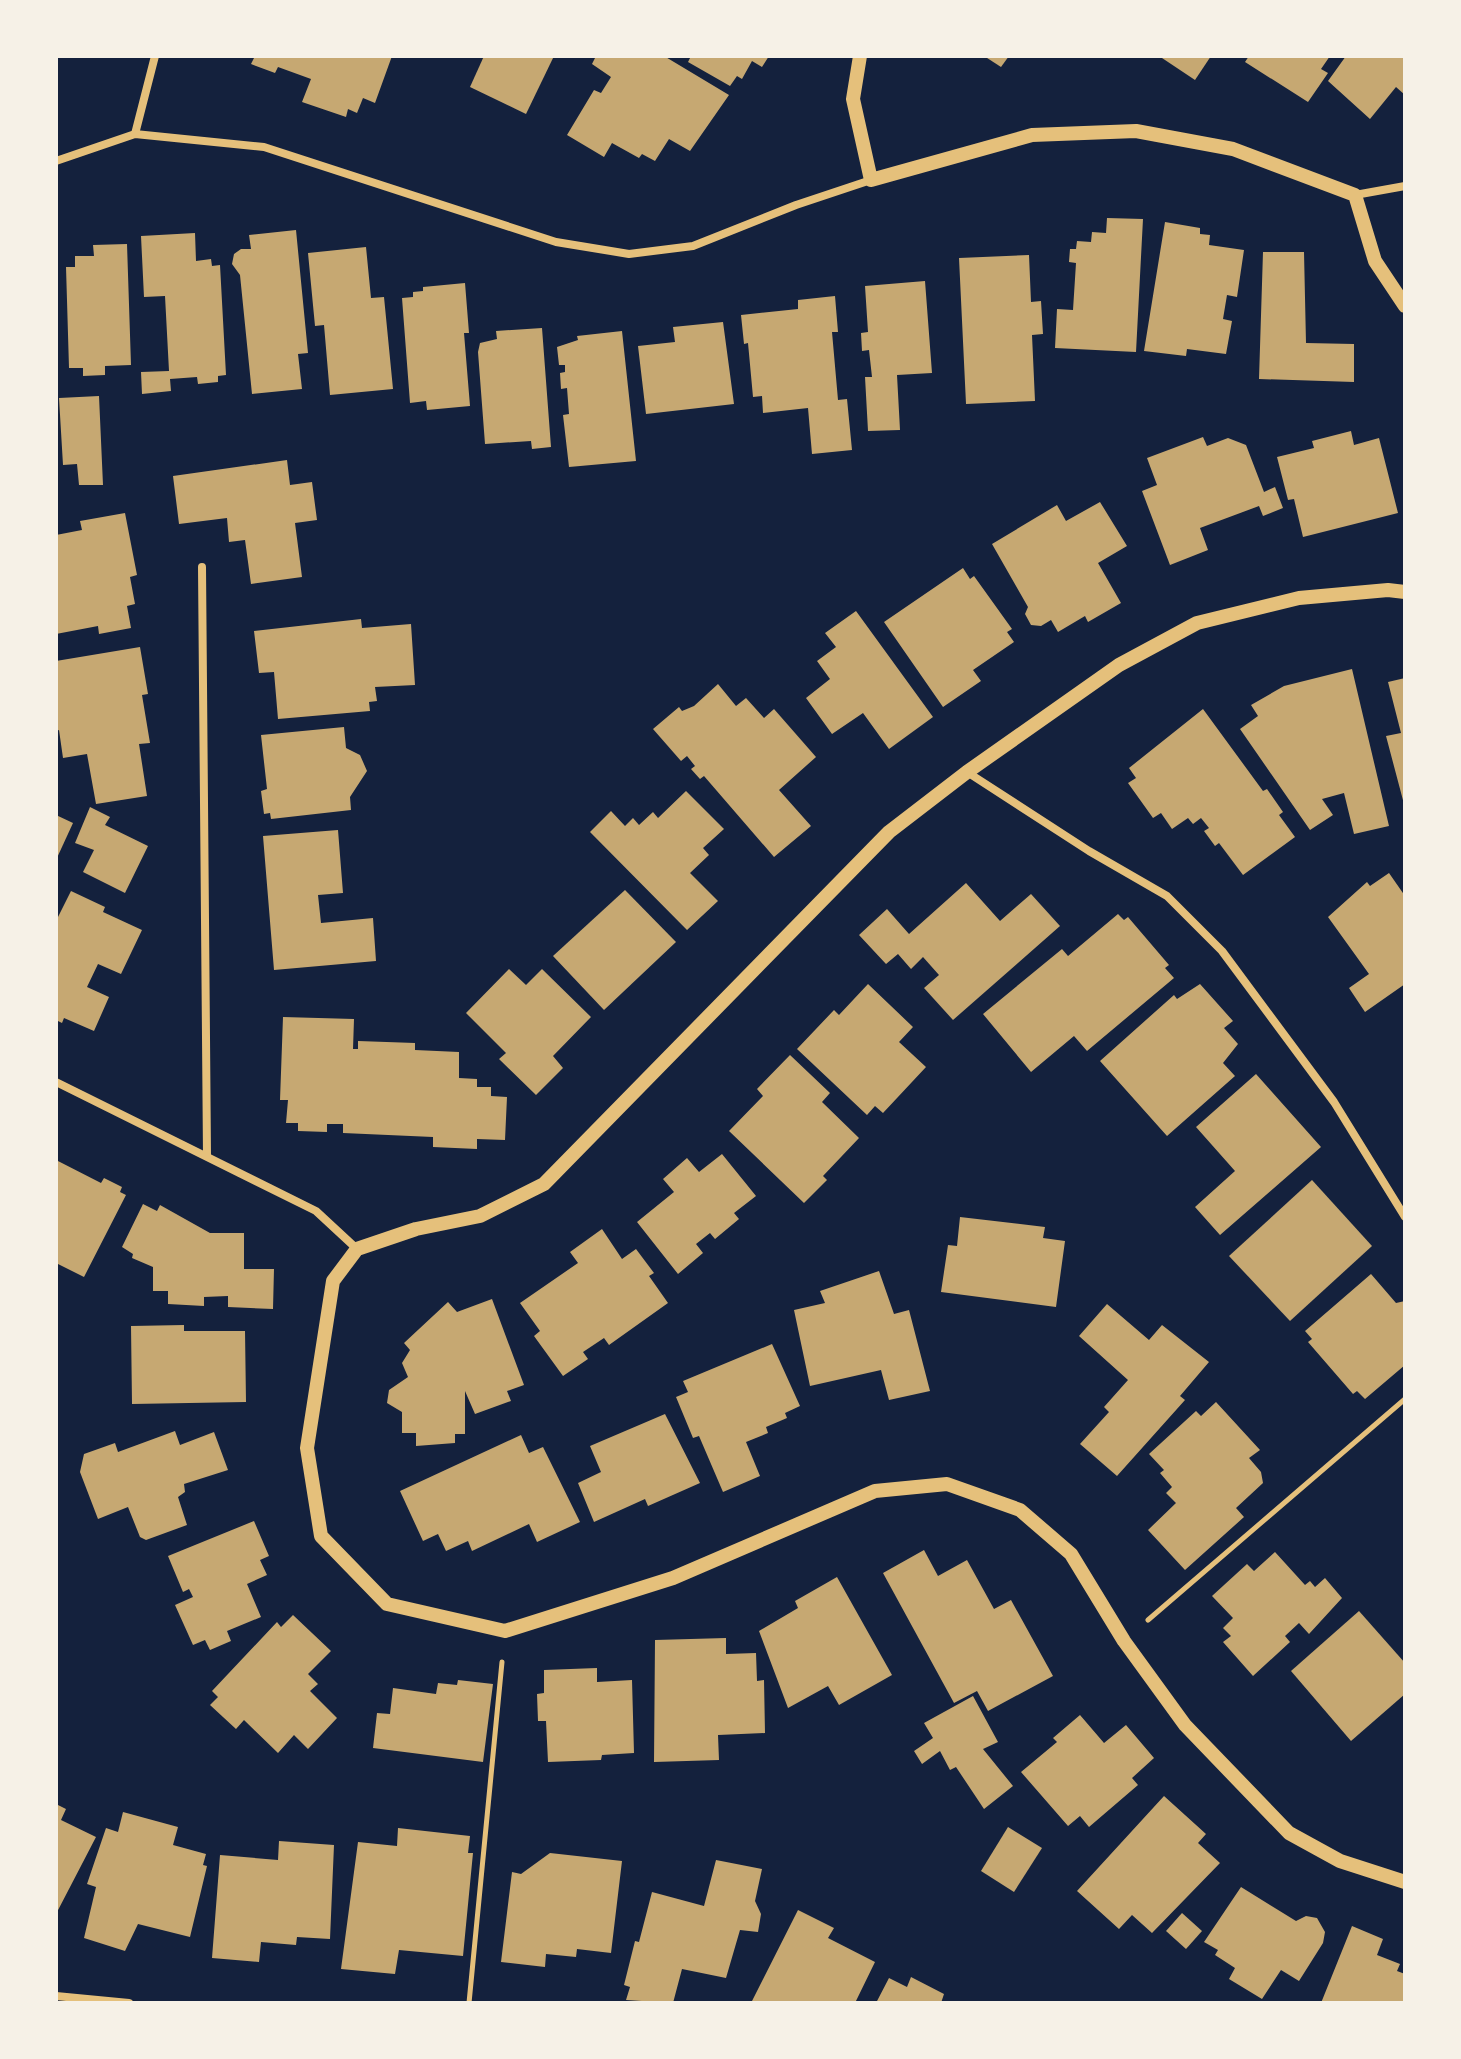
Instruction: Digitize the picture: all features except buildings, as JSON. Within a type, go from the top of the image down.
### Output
[{"type":"street","points":[[135,134],[155,56]]},
{"type":"street","points":[[860,56],[853,99],[871,180]]},
{"type":"street","points":[[56,161],[135,134],[264,147],[556,242],[629,254],[693,246],[796,205],[871,180],[1032,135],[1136,131],[1233,149],[1355,195],[1405,186]]},
{"type":"street","points":[[1355,195],[1375,261],[1405,306]]},
{"type":"street","points":[[202,567],[207,1155]]},
{"type":"street","points":[[1405,592],[1388,590],[1299,598],[1197,623],[1119,665],[967,772],[889,832],[544,1184],[480,1216],[416,1229],[357,1249],[333,1281],[307,1448],[321,1536],[387,1604],[505,1631],[673,1578],[875,1491],[947,1484],[1020,1510],[1071,1554],[1124,1641],[1185,1725],[1289,1833],[1340,1861],[1405,1882]]},
{"type":"street","points":[[967,772],[1089,851],[1167,896],[1222,951],[1334,1102],[1405,1217]]},
{"type":"street","points":[[56,1082],[316,1211],[357,1249]]},
{"type":"street","points":[[56,1996],[129,2003]]},
{"type":"path","points":[[1124,1641],[1405,1399]]},
{"type":"path","points":[[469,2003],[505,1631]]}]
